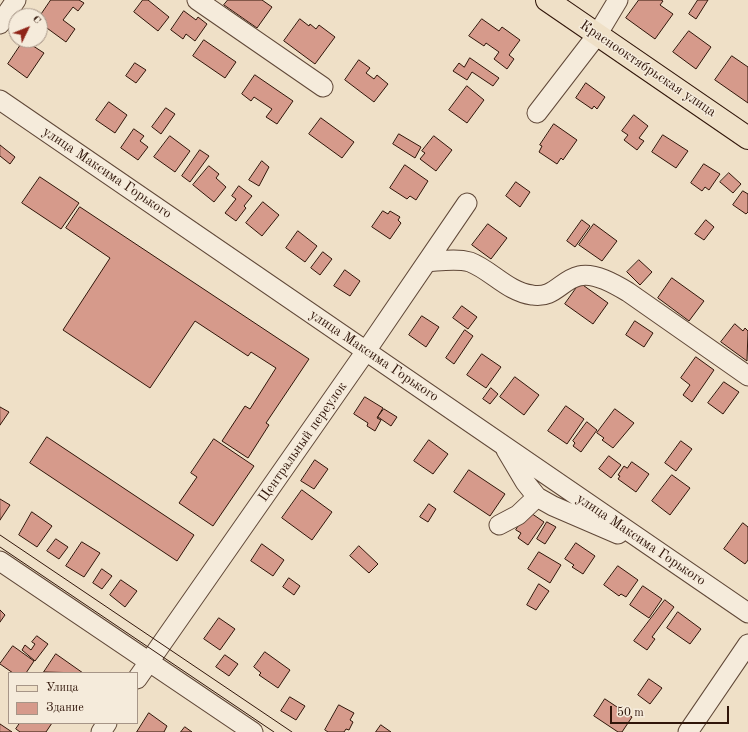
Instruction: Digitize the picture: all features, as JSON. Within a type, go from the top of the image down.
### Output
[{"type":"main road","name":"Краснооктябрьская улица","points":[[548,0],[748,138]]},
{"type":"street","points":[[0,24],[16,0]]},
{"type":"street","points":[[197,0],[323,87]]},
{"type":"street","points":[[537,113],[597,34],[618,0]]},
{"type":"street","name":"улица Максима Горького","points":[[0,100],[748,612]]},
{"type":"street","name":"Центральный переулок","points":[[138,678],[366,351],[467,202]]},
{"type":"street","points":[[427,262],[458,260],[470,262],[519,291],[532,296],[539,296],[553,292],[578,276],[589,276],[607,281],[628,292],[748,376]]},
{"type":"street","points":[[504,445],[525,482],[537,497],[553,506],[656,550]]},
{"type":"street","points":[[499,525],[518,515],[537,497]]},
{"type":"street","points":[[0,561],[253,732]]},
{"type":"street","points":[[688,732],[748,644]]},
{"type":"building","points":[[51,0],[79,0],[84,3],[78,11],[73,7],[63,20],[75,29],[66,42],[48,29],[48,8],[46,8]]},
{"type":"building","points":[[143,0],[148,0],[169,17],[158,31],[134,12]]},
{"type":"building","points":[[228,0],[262,0],[272,7],[257,28],[224,5]]},
{"type":"building","points":[[639,0],[661,0],[663,1],[660,5],[673,14],[655,39],[626,18]]},
{"type":"building","points":[[698,0],[708,0],[696,19],[689,14]]},
{"type":"building","points":[[184,11],[196,20],[198,17],[207,24],[195,41],[186,34],[183,39],[171,30]]},
{"type":"building","points":[[300,19],[316,29],[319,25],[335,37],[315,64],[284,41]]},
{"type":"building","points":[[482,19],[499,31],[502,27],[520,40],[509,55],[514,59],[507,69],[494,59],[499,52],[486,43],[484,46],[469,36]]},
{"type":"building","points":[[689,31],[711,47],[696,69],[673,52]]},
{"type":"building","points":[[204,40],[236,62],[225,78],[193,56]]},
{"type":"building","points":[[19,48],[36,48],[44,53],[27,78],[8,64]]},
{"type":"building","points":[[732,56],[748,67],[748,103],[715,80]]},
{"type":"building","points":[[470,58],[499,78],[493,86],[472,72],[467,80],[453,71],[459,63],[464,67]]},
{"type":"building","points":[[359,60],[370,68],[366,73],[374,79],[377,75],[388,84],[374,102],[345,80]]},
{"type":"building","points":[[135,63],[146,70],[136,83],[126,76]]},
{"type":"building","points":[[255,75],[293,101],[277,124],[266,117],[272,109],[254,97],[251,101],[242,94]]},
{"type":"building","points":[[586,83],[605,97],[597,109],[594,106],[592,109],[576,98]]},
{"type":"building","points":[[467,86],[484,100],[467,123],[449,110]]},
{"type":"building","points":[[109,102],[127,115],[115,133],[96,120]]},
{"type":"building","points":[[166,108],[175,114],[161,134],[152,127]]},
{"type":"building","points":[[634,115],[648,126],[639,138],[644,141],[637,150],[624,140],[628,135],[622,131]]},
{"type":"building","points":[[321,118],[354,142],[342,158],[309,134]]},
{"type":"building","points":[[554,124],[577,140],[563,160],[561,158],[557,164],[539,152],[542,146],[540,145]]},
{"type":"building","points":[[134,129],[144,136],[140,141],[148,147],[138,160],[121,148]]},
{"type":"building","points":[[399,134],[421,147],[415,158],[393,144]]},
{"type":"building","points":[[663,135],[688,151],[676,168],[652,152]]},
{"type":"building","points":[[170,136],[190,151],[175,172],[154,157]]},
{"type":"building","points":[[434,136],[452,150],[436,171],[420,159],[425,153],[422,151]]},
{"type":"building","points":[[0,145],[15,157],[10,164],[0,156]]},
{"type":"building","points":[[200,150],[209,156],[190,182],[182,176]]},
{"type":"building","points":[[262,161],[269,167],[259,186],[249,180]]},
{"type":"building","points":[[704,164],[720,174],[709,190],[705,187],[702,191],[691,183]]},
{"type":"building","points":[[405,165],[428,181],[416,200],[410,196],[407,199],[390,188]]},
{"type":"building","points":[[209,166],[219,174],[216,178],[226,187],[214,202],[193,185]]},
{"type":"building","points":[[729,173],[741,184],[733,193],[720,182]]},
{"type":"building","points":[[40,177],[79,203],[61,229],[22,203]]},
{"type":"building","points":[[516,182],[530,192],[520,207],[506,196]]},
{"type":"building","points":[[239,186],[252,196],[244,206],[246,208],[236,221],[225,213],[236,199],[232,196]]},
{"type":"building","points":[[743,191],[748,194],[748,212],[746,214],[733,205]]},
{"type":"building","points":[[263,202],[279,215],[262,236],[246,223]]},
{"type":"building","points":[[80,207],[309,359],[266,423],[269,425],[248,458],[222,441],[245,406],[250,409],[276,368],[251,352],[248,356],[195,321],[150,388],[63,330],[110,258],[66,228]]},
{"type":"building","points":[[383,211],[388,214],[390,211],[400,217],[398,220],[401,223],[390,239],[372,227]]},
{"type":"building","points":[[582,220],[590,226],[575,247],[567,241]]},
{"type":"building","points":[[706,220],[714,227],[704,240],[695,234]]},
{"type":"building","points":[[488,224],[507,238],[491,259],[472,245]]},
{"type":"building","points":[[594,224],[617,241],[602,261],[579,245]]},
{"type":"building","points":[[298,231],[317,246],[305,262],[286,248]]},
{"type":"building","points":[[323,252],[332,259],[320,275],[311,268]]},
{"type":"building","points":[[639,260],[652,272],[640,285],[627,272]]},
{"type":"building","points":[[345,270],[360,281],[350,296],[334,286]]},
{"type":"building","points":[[672,278],[704,301],[689,321],[658,298]]},
{"type":"building","points":[[580,283],[608,303],[593,324],[565,304]]},
{"type":"building","points":[[462,306],[477,317],[468,329],[453,318]]},
{"type":"building","points":[[422,316],[439,327],[426,347],[409,335]]},
{"type":"building","points":[[635,321],[653,333],[644,347],[626,335]]},
{"type":"building","points":[[735,324],[743,331],[745,328],[748,331],[747,361],[721,342]]},
{"type":"building","points":[[465,330],[473,336],[454,364],[446,358]]},
{"type":"building","points":[[482,354],[501,367],[486,388],[467,375]]},
{"type":"building","points":[[696,357],[714,370],[692,402],[683,395],[690,385],[681,378]]},
{"type":"building","points":[[515,377],[539,395],[524,415],[500,397]]},
{"type":"building","points":[[724,382],[739,392],[723,414],[708,403]]},
{"type":"building","points":[[491,388],[498,394],[490,404],[483,399]]},
{"type":"building","points":[[365,397],[383,408],[377,418],[381,420],[375,431],[367,426],[368,423],[354,414]]},
{"type":"building","points":[[566,406],[584,419],[567,444],[548,431]]},
{"type":"building","points":[[0,407],[9,412],[0,425]]},
{"type":"building","points":[[384,409],[397,417],[391,426],[378,417]]},
{"type":"building","points":[[615,409],[634,423],[613,448],[602,440],[604,438],[597,433]]},
{"type":"building","points":[[587,422],[597,430],[581,452],[573,446],[575,443],[573,441]]},
{"type":"building","points":[[47,437],[194,535],[177,561],[30,463]]},
{"type":"building","points":[[214,439],[254,466],[213,526],[179,503],[197,477],[191,473]]},
{"type":"building","points":[[429,440],[448,454],[433,474],[414,461]]},
{"type":"building","points":[[681,441],[692,449],[676,471],[665,463]]},
{"type":"building","points":[[609,456],[621,465],[611,478],[599,469]]},
{"type":"building","points":[[315,460],[328,469],[314,489],[301,481]]},
{"type":"building","points":[[632,462],[649,474],[636,492],[618,479],[620,476],[618,475],[624,466],[627,468]]},
{"type":"building","points":[[469,470],[505,494],[490,516],[454,492]]},
{"type":"building","points":[[672,475],[690,488],[670,515],[652,501]]},
{"type":"building","points":[[302,490],[332,512],[312,540],[282,518]]},
{"type":"building","points":[[0,499],[10,505],[0,520]]},
{"type":"building","points":[[429,504],[436,509],[428,522],[420,517]]},
{"type":"building","points":[[528,511],[544,522],[528,545],[518,538],[521,533],[516,530]]},
{"type":"building","points":[[32,512],[52,526],[37,547],[19,535]]},
{"type":"building","points":[[547,522],[556,527],[545,544],[537,539]]},
{"type":"building","points":[[743,523],[748,527],[748,560],[745,564],[724,549]]},
{"type":"building","points":[[56,539],[68,547],[59,559],[47,551]]},
{"type":"building","points":[[82,542],[100,553],[84,577],[66,566]]},
{"type":"building","points":[[576,543],[595,556],[583,574],[572,567],[574,565],[565,559]]},
{"type":"building","points":[[262,544],[284,560],[273,576],[251,561]]},
{"type":"building","points":[[359,546],[378,564],[369,573],[350,556]]},
{"type":"building","points":[[539,552],[561,565],[550,583],[528,569]]},
{"type":"building","points":[[618,566],[638,580],[626,597],[621,594],[619,596],[604,585]]},
{"type":"building","points":[[102,569],[112,576],[102,589],[93,583]]},
{"type":"building","points":[[289,578],[300,586],[294,595],[283,587]]},
{"type":"building","points":[[121,580],[137,591],[125,607],[110,595]]},
{"type":"building","points":[[539,584],[549,591],[536,610],[527,605]]},
{"type":"building","points":[[643,586],[662,599],[649,618],[630,605]]},
{"type":"building","points":[[665,600],[674,607],[652,637],[655,639],[647,650],[634,641]]},
{"type":"building","points":[[0,610],[5,615],[0,622]]},
{"type":"building","points":[[678,612],[701,629],[690,644],[667,628]]},
{"type":"building","points":[[219,618],[235,629],[220,650],[204,639]]},
{"type":"building","points":[[37,636],[48,644],[35,661],[22,650],[25,645],[31,650],[35,644],[32,642]]},
{"type":"building","points":[[13,646],[34,661],[27,672],[12,672],[0,664]]},
{"type":"building","points":[[265,652],[290,670],[278,688],[259,675],[261,673],[254,667]]},
{"type":"building","points":[[56,654],[82,672],[44,672]]},
{"type":"building","points":[[225,655],[238,664],[229,676],[216,667]]},
{"type":"building","points":[[649,679],[662,688],[650,704],[638,695]]},
{"type":"building","points":[[290,697],[305,706],[296,720],[281,711]]},
{"type":"building","points":[[605,699],[632,717],[622,732],[618,732],[594,716]]},
{"type":"building","points":[[339,705],[354,713],[350,720],[353,722],[349,730],[346,729],[344,732],[328,732],[325,730]]},
{"type":"building","points":[[149,713],[167,726],[164,732],[137,732]]},
{"type":"building","points":[[0,724],[12,732],[0,732]]},
{"type":"building","points":[[19,724],[51,724],[46,732],[20,732],[16,729]]},
{"type":"building","points":[[381,725],[391,732],[376,732]]},
{"type":"building","points":[[185,727],[192,732],[181,732]]},
{"type":"tram line","points":[[0,535],[292,732]]},
{"type":"tram line","points":[[0,547],[274,732]]}]
